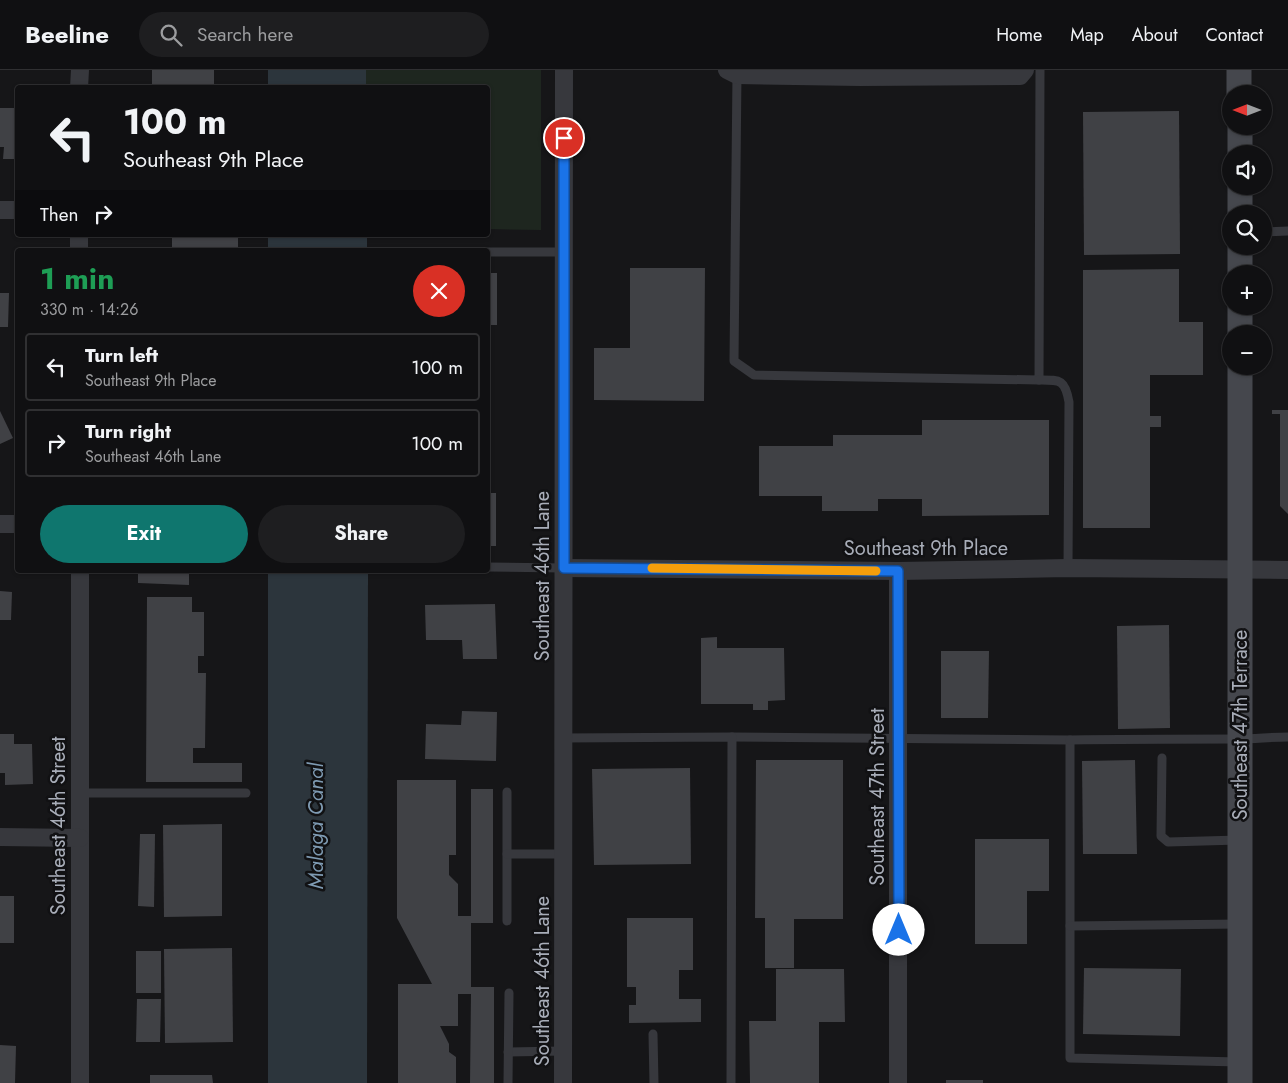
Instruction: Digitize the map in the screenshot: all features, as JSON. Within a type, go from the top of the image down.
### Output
[{"type":"street","points":[[79,85],[80,70]]},
{"type":"street","name":"Southeast 46th Lane","points":[[563,1083],[564,70]]},
{"type":"street","points":[[734,72],[915,73],[1020,76],[1025,70]]},
{"type":"street","points":[[1240,70],[1240,85]]},
{"type":"street","points":[[0,210],[15,210]]},
{"type":"street","name":"Southeast 47th Terrace","points":[[1240,375],[1240,1072]]},
{"type":"street","points":[[0,524],[15,524]]},
{"type":"street","name":"Southeast 9th Place","points":[[564,568],[898,571],[1068,568],[1288,570]]},
{"type":"street","name":"Southeast 47th Street","points":[[898,571],[898,1083]]},
{"type":"street","name":"Southeast 46th Street","points":[[80,573],[80,1083]]},
{"type":"street","points":[[0,837],[80,838]]},
{"type":"lane","points":[[1039,380],[1040,70]]},
{"type":"lane","points":[[734,72],[734,361],[754,375],[1058,381],[1064,385],[1069,402],[1068,568]]},
{"type":"lane","points":[[1272,232],[1288,231]]},
{"type":"lane","points":[[490,252],[564,252]]},
{"type":"lane","points":[[490,568],[564,568]]},
{"type":"lane","points":[[731,1083],[732,737]]},
{"type":"lane","points":[[562,738],[732,737],[1070,740],[1288,737]]},
{"type":"lane","points":[[1070,740],[1070,1058],[1240,1072]]},
{"type":"lane","points":[[1162,758],[1161,836],[1168,842],[1240,840]]},
{"type":"lane","points":[[507,792],[507,921]]},
{"type":"lane","points":[[80,793],[246,793]]},
{"type":"lane","points":[[507,854],[563,854]]},
{"type":"lane","points":[[1070,926],[1240,924]]},
{"type":"lane","points":[[508,1083],[509,993]]},
{"type":"lane","points":[[653,1034],[654,1083]]},
{"type":"lane","points":[[508,1052],[563,1051]]},
{"type":"shaded area","points":[[359,70],[541,70],[541,230],[490,229],[490,85],[359,85]]},
{"type":"water","points":[[268,70],[366,70],[366,85],[268,85]]},
{"type":"water","points":[[268,237],[367,237],[367,248],[268,248]]},
{"type":"water","name":"Malaga Canal","points":[[268,573],[368,573],[367,1083],[268,1083]]},
{"type":"building","points":[[152,70],[214,70],[214,85],[152,85]]},
{"type":"building","points":[[0,108],[15,108],[15,159],[3,159],[4,147],[0,147]]},
{"type":"building","points":[[1179,111],[1180,254],[1084,255],[1083,112]]},
{"type":"building","points":[[172,237],[238,237],[238,248],[172,248]]},
{"type":"building","points":[[630,268],[705,268],[704,401],[594,400],[594,348],[630,348]]},
{"type":"building","points":[[1179,269],[1179,322],[1203,322],[1203,375],[1150,375],[1150,416],[1161,416],[1161,427],[1150,427],[1150,528],[1083,528],[1083,270]]},
{"type":"building","points":[[490,273],[497,273],[497,325],[490,325]]},
{"type":"building","points":[[0,293],[9,293],[8,327],[0,327]]},
{"type":"building","points":[[1272,410],[1288,410],[1288,514],[1280,506],[1280,414],[1272,414]]},
{"type":"building","points":[[0,411],[13,438],[0,444]]},
{"type":"building","points":[[922,420],[1049,420],[1049,515],[922,516],[922,499],[878,499],[878,511],[822,511],[822,496],[759,496],[759,446],[833,446],[833,435],[922,435]]},
{"type":"building","points":[[490,493],[496,493],[496,546],[490,546]]},
{"type":"building","points":[[138,573],[189,573],[189,585],[138,583]]},
{"type":"building","points":[[0,591],[12,592],[11,620],[0,620]]},
{"type":"building","points":[[147,597],[192,597],[192,612],[204,612],[204,656],[198,656],[198,673],[206,673],[205,748],[193,748],[193,763],[242,763],[242,782],[146,782]]},
{"type":"building","points":[[495,604],[497,659],[463,659],[462,640],[426,640],[425,605]]},
{"type":"building","points":[[1169,625],[1170,728],[1118,729],[1117,626]]},
{"type":"building","points":[[717,637],[717,648],[784,648],[785,700],[768,701],[768,710],[753,710],[753,704],[701,704],[701,638]]},
{"type":"building","points":[[941,651],[989,651],[988,718],[941,718]]},
{"type":"building","points":[[462,711],[497,712],[496,761],[425,759],[426,724],[461,725]]},
{"type":"building","points":[[0,734],[14,734],[14,744],[32,744],[33,784],[5,785],[5,773],[0,773]]},
{"type":"building","points":[[756,760],[843,760],[843,919],[794,919],[794,968],[765,968],[765,918],[755,918]]},
{"type":"building","points":[[1135,760],[1137,854],[1083,854],[1082,761]]},
{"type":"building","points":[[690,768],[691,864],[594,865],[592,769]]},
{"type":"building","points":[[397,780],[456,780],[456,855],[449,855],[449,875],[458,884],[458,916],[471,916],[471,789],[493,789],[493,923],[471,923],[471,987],[494,987],[494,1083],[470,1083],[471,994],[458,994],[458,1026],[440,1026],[449,1044],[449,1052],[456,1057],[456,1083],[398,1083],[398,984],[432,984],[397,918]]},
{"type":"building","points":[[222,824],[222,916],[164,917],[163,825]]},
{"type":"building","points":[[140,834],[155,834],[154,907],[138,906]]},
{"type":"building","points":[[975,839],[1049,839],[1049,891],[1027,891],[1027,944],[975,944]]},
{"type":"building","points":[[0,896],[14,896],[14,943],[0,943]]},
{"type":"building","points":[[627,918],[693,918],[693,970],[679,970],[679,999],[701,999],[701,1022],[629,1023],[629,1005],[636,1005],[636,987],[627,987]]},
{"type":"building","points":[[232,948],[233,1042],[165,1043],[164,949]]},
{"type":"building","points":[[136,951],[161,951],[161,993],[136,993]]},
{"type":"building","points":[[1084,968],[1181,969],[1180,1036],[1083,1034]]},
{"type":"building","points":[[776,969],[844,969],[845,1022],[819,1022],[819,1083],[750,1083],[749,1021],[776,1021]]},
{"type":"building","points":[[137,999],[161,999],[160,1042],[136,1042]]},
{"type":"building","points":[[0,1045],[16,1046],[15,1083],[0,1083]]},
{"type":"building","points":[[150,1075],[212,1075],[213,1083],[150,1083]]},
{"type":"building","points":[[946,1080],[983,1080],[983,1083],[946,1083]]},
{"type":"slow traffic","points":[[652,568],[876,571]]},
{"type":"route","points":[[564,138],[564,568],[898,571],[899,930]]}]
